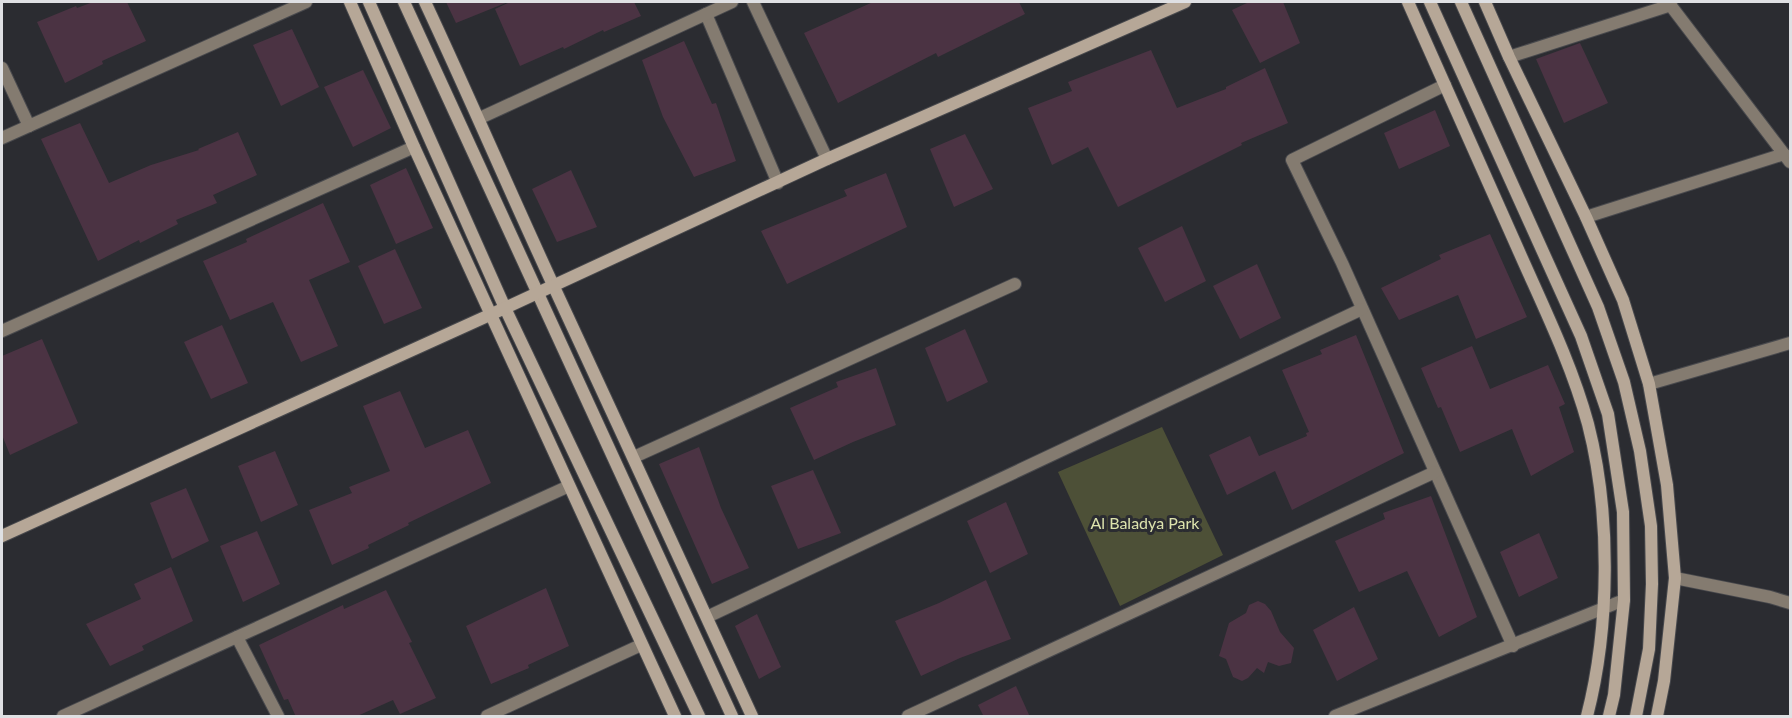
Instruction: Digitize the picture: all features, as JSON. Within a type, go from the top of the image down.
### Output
[{"type":"main road","points":[[350,2],[490,315],[675,717]]},
{"type":"main road","points":[[369,2],[506,308],[699,717]]},
{"type":"main road","points":[[404,2],[732,717]]},
{"type":"main road","points":[[425,2],[752,717]]},
{"type":"main road","points":[[2,536],[506,308],[827,159],[1185,2]]},
{"type":"main road","points":[[1408,2],[1561,346],[1588,424],[1601,499],[1605,552],[1603,608],[1593,692],[1587,717]]},
{"type":"main road","points":[[1430,2],[1581,336],[1608,414],[1623,512],[1624,600],[1614,695],[1609,717]]},
{"type":"main road","points":[[1461,2],[1598,307],[1624,382],[1640,451],[1651,526],[1652,584],[1648,649],[1636,717]]},
{"type":"main road","points":[[1485,2],[1623,300],[1649,384],[1667,485],[1675,578],[1658,717]]},
{"type":"street","points":[[2,138],[306,2]]},
{"type":"street","points":[[480,118],[732,2]]},
{"type":"street","points":[[753,2],[827,159]]},
{"type":"street","points":[[1509,57],[1670,3],[1787,158],[1586,216]]},
{"type":"street","points":[[706,14],[778,183]]},
{"type":"street","points":[[2,68],[29,126]]},
{"type":"street","points":[[1445,85],[1292,160],[1362,309],[1513,646]]},
{"type":"street","points":[[2,331],[414,147]]},
{"type":"street","points":[[634,457],[1015,284]]},
{"type":"street","points":[[707,617],[1362,309]]},
{"type":"street","points":[[1649,384],[1790,346]]},
{"type":"street","points":[[908,717],[1435,472]]},
{"type":"street","points":[[63,717],[77,714],[237,637],[569,486]]},
{"type":"street","points":[[1675,578],[1791,603]]},
{"type":"street","points":[[1335,717],[1624,600]]},
{"type":"street","points":[[237,637],[278,717]]},
{"type":"street","points":[[487,717],[641,645]]},
{"type":"green space","name":"Al Baladya Park","points":[[1162,427],[1223,555],[1120,606],[1058,472]]},
{"type":"building","points":[[93,2],[127,2],[146,41],[102,61],[103,64],[65,83],[37,22],[76,6],[77,8]]},
{"type":"building","points":[[446,2],[508,2],[456,23]]},
{"type":"building","points":[[510,2],[634,2],[641,16],[520,66],[495,9]]},
{"type":"building","points":[[873,2],[1019,2],[1025,14],[938,57],[936,53],[838,103],[804,33]]},
{"type":"building","points":[[1249,2],[1283,2],[1300,43],[1260,63],[1232,10]]},
{"type":"building","points":[[292,29],[319,87],[281,106],[253,45]]},
{"type":"building","points":[[684,41],[712,104],[716,103],[736,161],[694,177],[663,117],[642,60]]},
{"type":"building","points":[[1580,43],[1608,103],[1564,123],[1536,59]]},
{"type":"building","points":[[1151,50],[1177,108],[1226,89],[1265,68],[1288,123],[1241,143],[1242,145],[1118,207],[1088,147],[1052,165],[1028,108],[1072,91],[1068,82]]},
{"type":"building","points":[[363,70],[391,128],[353,147],[324,87]]},
{"type":"building","points":[[1435,110],[1450,146],[1399,169],[1384,133]]},
{"type":"building","points":[[80,123],[109,183],[151,165],[199,150],[238,132],[257,175],[213,195],[217,203],[176,220],[178,224],[140,243],[139,240],[98,261],[41,139]]},
{"type":"building","points":[[965,134],[993,189],[954,207],[930,149]]},
{"type":"building","points":[[406,168],[433,228],[396,244],[370,185]]},
{"type":"building","points":[[571,170],[597,227],[557,242],[532,189]]},
{"type":"building","points":[[886,173],[907,227],[787,284],[761,231],[847,196],[844,190]]},
{"type":"building","points":[[323,203],[350,262],[309,280],[338,346],[301,362],[273,302],[230,320],[203,261],[247,242],[246,239]]},
{"type":"building","points":[[1182,226],[1206,281],[1165,302],[1138,248]]},
{"type":"building","points":[[1490,234],[1527,317],[1476,339],[1458,295],[1399,320],[1381,288],[1441,259],[1439,255]]},
{"type":"building","points":[[395,249],[422,308],[384,324],[358,266]]},
{"type":"building","points":[[1257,264],[1281,318],[1240,339],[1213,286]]},
{"type":"building","points":[[222,325],[248,383],[211,399],[184,342]]},
{"type":"building","points":[[965,329],[988,382],[947,402],[925,348]]},
{"type":"building","points":[[1356,335],[1404,453],[1292,510],[1275,471],[1227,495],[1209,455],[1250,436],[1259,456],[1307,436],[1306,433],[1309,432],[1282,370],[1322,354],[1320,350]]},
{"type":"building","points":[[42,339],[78,423],[10,455],[2,435],[2,356]]},
{"type":"building","points":[[1472,346],[1490,389],[1548,365],[1565,404],[1559,407],[1574,452],[1531,476],[1512,429],[1460,452],[1421,368]]},
{"type":"building","points":[[876,368],[896,425],[814,460],[790,408],[838,387],[836,382]]},
{"type":"building","points":[[400,391],[425,448],[468,430],[491,483],[408,523],[409,525],[368,545],[369,548],[332,565],[309,510],[352,493],[349,487],[390,471],[363,406]]},
{"type":"building","points":[[699,447],[721,508],[749,568],[712,584],[659,464]]},
{"type":"building","points":[[275,451],[298,505],[261,522],[238,466]]},
{"type":"building","points":[[813,470],[841,533],[798,549],[771,486]]},
{"type":"building","points":[[186,488],[209,541],[172,559],[150,503]]},
{"type":"building","points":[[1431,496],[1477,617],[1439,637],[1407,571],[1359,592],[1335,541],[1385,519],[1383,513]]},
{"type":"building","points":[[1006,502],[1028,554],[990,573],[967,521]]},
{"type":"building","points":[[257,531],[280,584],[243,602],[220,546]]},
{"type":"building","points":[[1539,533],[1558,578],[1519,597],[1500,552]]},
{"type":"building","points":[[171,567],[193,621],[142,646],[144,650],[110,666],[86,624],[141,599],[134,584]]},
{"type":"building","points":[[986,580],[1011,639],[960,658],[921,676],[895,621]]},
{"type":"building","points":[[546,588],[569,646],[528,665],[529,668],[491,684],[466,626]]},
{"type":"building","points":[[386,590],[436,698],[400,714],[393,700],[355,717],[296,717],[288,699],[284,700],[259,645],[343,605],[344,609]]},
{"type":"building","points":[[1258,601],[1265,604],[1271,611],[1280,632],[1294,648],[1291,663],[1279,666],[1268,662],[1264,673],[1257,668],[1242,681],[1233,677],[1226,659],[1219,656],[1229,623],[1246,613],[1249,605]]},
{"type":"building","points":[[1354,607],[1378,659],[1337,681],[1313,630]]},
{"type":"building","points":[[757,614],[781,667],[759,679],[735,626]]},
{"type":"building","points":[[1016,686],[1030,717],[984,717],[978,705]]}]
